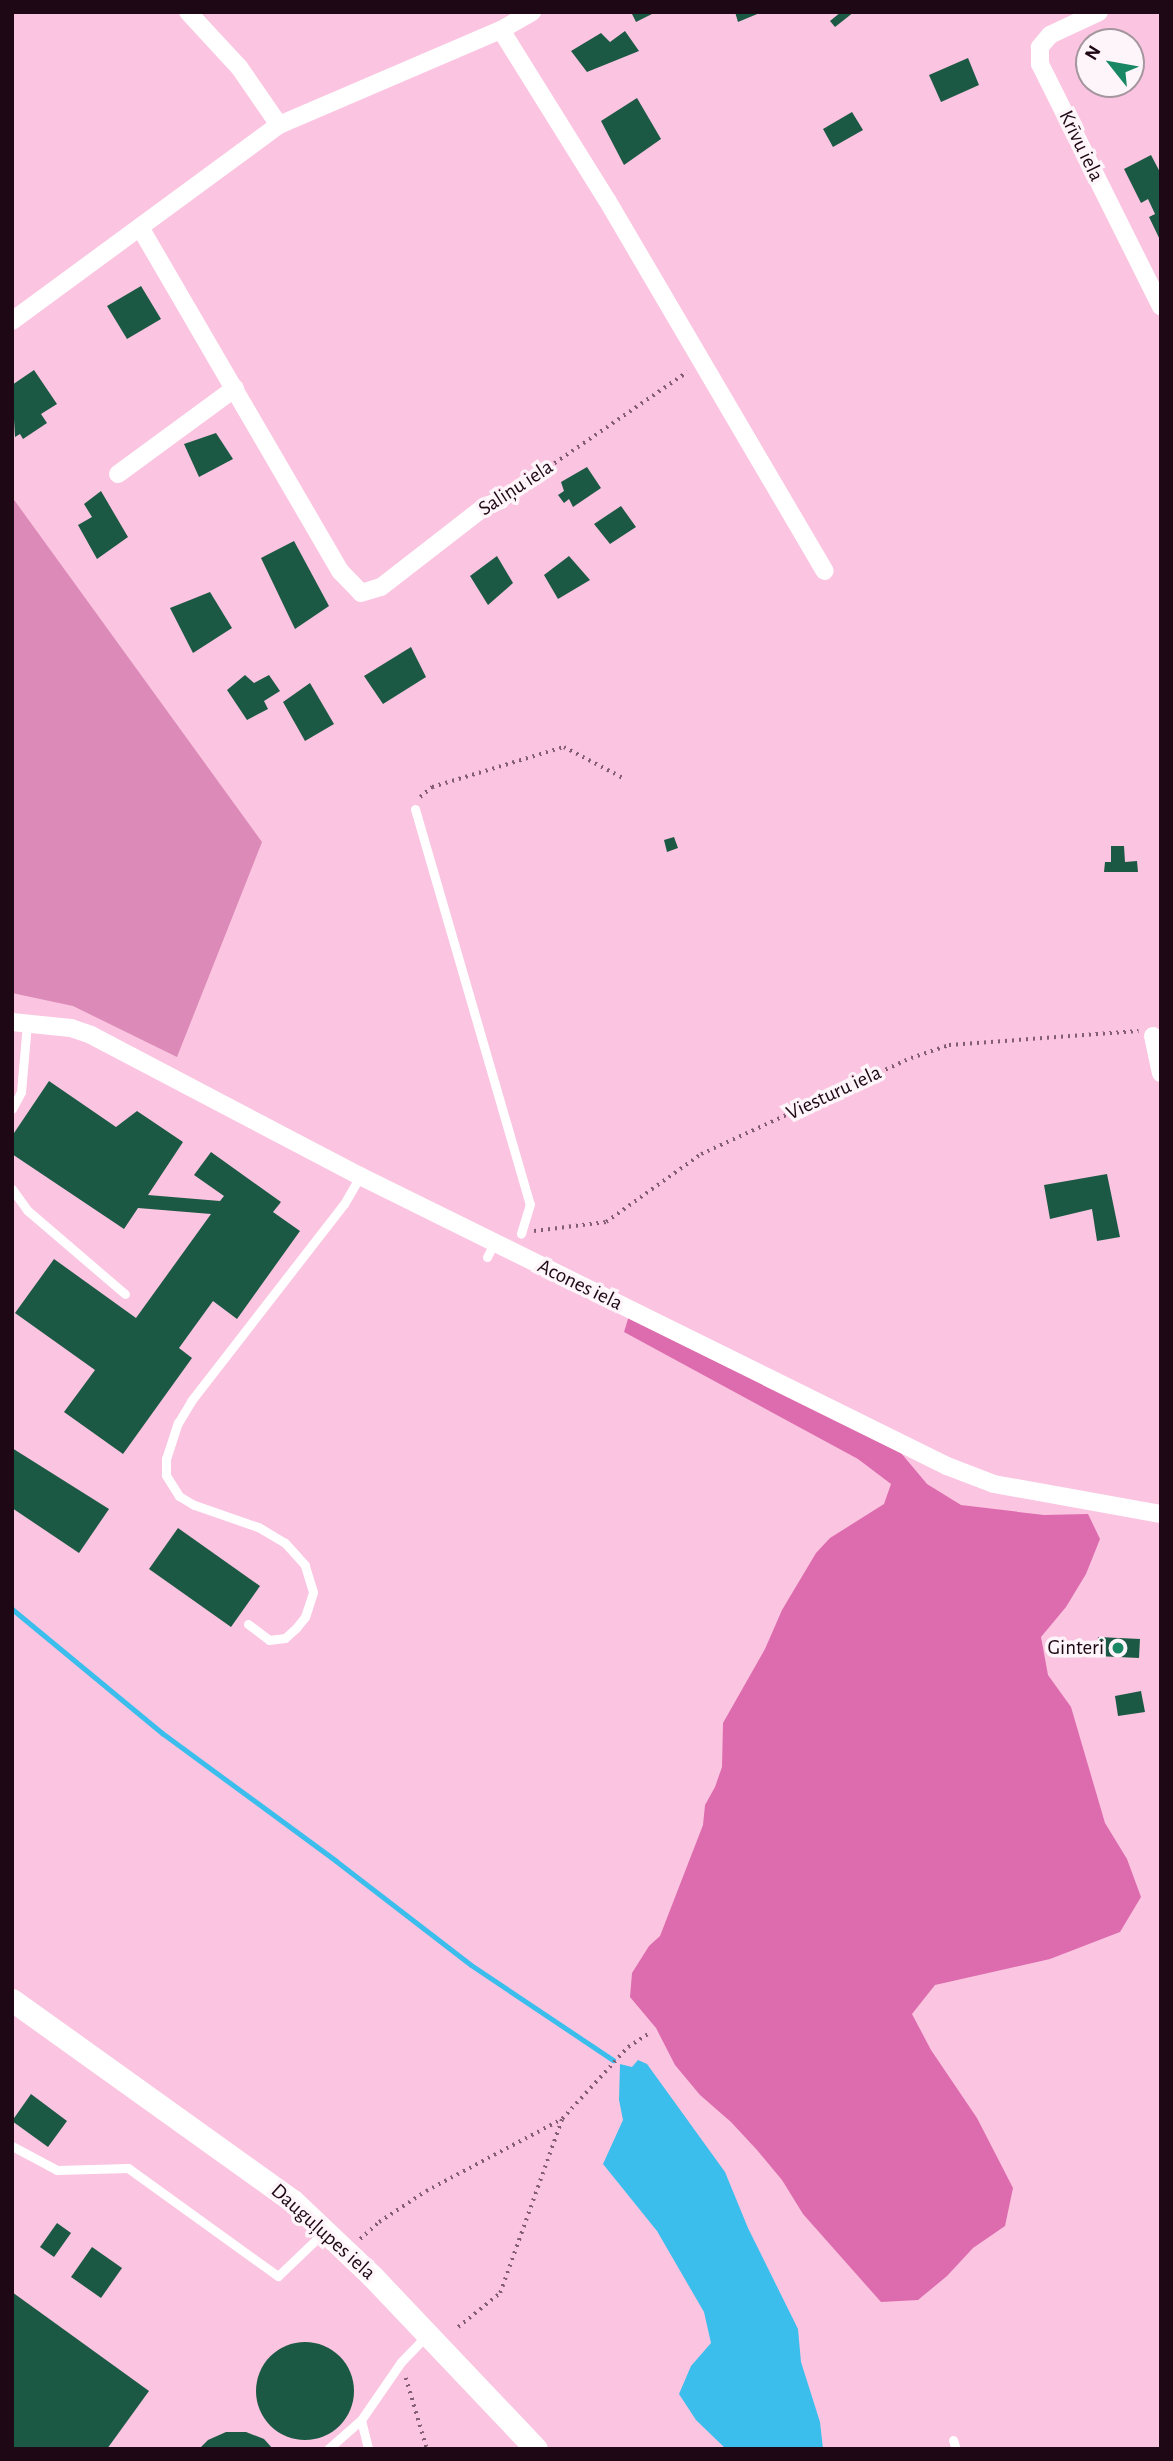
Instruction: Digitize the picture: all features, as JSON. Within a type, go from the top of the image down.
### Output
[{"type":"street","points":[[188,12],[239,67],[279,125]]},
{"type":"street","points":[[12,321],[142,229],[279,125],[500,30],[532,12]]},
{"type":"street","name":"Krīvu iela","points":[[1099,12],[1050,35],[1040,47],[1041,64],[1161,307]]},
{"type":"street","points":[[500,30],[607,200],[825,570]]},
{"type":"street","name":"Saliņu iela","points":[[142,229],[340,571],[361,593],[381,587],[484,507],[501,500]]},
{"type":"street","points":[[118,474],[235,388]]},
{"type":"street","name":"Acones iela","points":[[20,1022],[71,1028],[91,1035],[360,1176],[490,1250],[947,1466],[994,1484],[1161,1514]]},
{"type":"street","points":[[1157,1032],[1161,1073]]},
{"type":"street","name":"Dauguļupes iela","points":[[12,2000],[293,2201],[346,2251],[536,2449]]},
{"type":"lane","points":[[415,809],[530,1204],[521,1234]]},
{"type":"lane","points":[[12,1109],[21,1092],[20,1022]]},
{"type":"lane","points":[[248,1624],[269,1640],[285,1638],[296,1628],[305,1617],[313,1592],[305,1565],[285,1544],[258,1527],[194,1505],[179,1496],[166,1475],[166,1459],[178,1423],[191,1401],[344,1204],[360,1176]]},
{"type":"lane","points":[[12,1189],[27,1210],[125,1294]]},
{"type":"lane","points":[[12,2146],[57,2170],[128,2168],[278,2276],[325,2230]]},
{"type":"lane","points":[[328,2449],[361,2420],[401,2362],[428,2335]]},
{"type":"lane","points":[[361,2420],[368,2449]]},
{"type":"path","name":"Saliņu iela","points":[[501,500],[702,362]]},
{"type":"path","points":[[415,809],[420,796],[432,787],[564,747],[623,778]]},
{"type":"path","name":"Viesturu iela","points":[[521,1234],[607,1222],[701,1154],[911,1058],[949,1045],[1133,1029],[1157,1032]]},
{"type":"path","points":[[346,2251],[379,2222],[426,2191],[562,2119],[628,2047],[648,2034]]},
{"type":"path","points":[[458,2327],[500,2293],[562,2119]]},
{"type":"path","points":[[401,2362],[427,2449]]},
{"type":"shaded area","points":[[12,497],[262,842],[177,1057],[73,1006],[12,993]]},
{"type":"shaded area","points":[[631,1309],[896,1447],[927,1484],[961,1505],[1044,1515],[1088,1514],[1100,1539],[1086,1574],[1066,1607],[1041,1637],[1048,1675],[1071,1707],[1105,1823],[1127,1859],[1141,1897],[1120,1932],[1050,1959],[935,1985],[912,2014],[931,2050],[977,2118],[1013,2188],[1005,2226],[973,2248],[947,2276],[918,2300],[881,2302],[803,2214],[782,2180],[757,2150],[700,2095],[675,2065],[656,2028],[630,1997],[632,1973],[649,1946],[660,1936],[703,1825],[705,1805],[722,1767],[723,1723],[765,1649],[782,1610],[816,1553],[830,1538],[884,1504],[891,1484],[858,1459],[624,1332]]},
{"type":"water","points":[[638,2060],[647,2064],[725,2172],[748,2228],[798,2329],[801,2362],[820,2422],[823,2449],[726,2449],[696,2420],[679,2394],[691,2366],[711,2343],[704,2312],[657,2231],[603,2164],[623,2120],[619,2100],[620,2064],[632,2067]]},
{"type":"building","points":[[631,12],[656,12],[636,22]]},
{"type":"building","points":[[735,12],[762,12],[738,22]]},
{"type":"building","points":[[841,12],[854,12],[835,27],[830,21]]},
{"type":"building","points":[[625,31],[639,51],[587,72],[571,51],[601,33],[610,42]]},
{"type":"building","points":[[968,58],[979,85],[941,102],[929,75]]},
{"type":"building","points":[[637,98],[661,139],[624,165],[601,121]]},
{"type":"building","points":[[852,112],[863,130],[833,147],[823,129]]},
{"type":"building","points":[[1151,155],[1161,174],[1161,242],[1149,217],[1155,214],[1148,199],[1141,203],[1124,169]]},
{"type":"building","points":[[141,286],[161,319],[127,339],[107,306]]},
{"type":"building","points":[[34,370],[57,404],[41,414],[47,423],[23,439],[20,434],[15,437],[12,385]]},
{"type":"building","points":[[216,433],[233,459],[199,477],[184,444]]},
{"type":"building","points":[[587,467],[601,488],[573,507],[569,499],[564,503],[558,495],[564,491],[561,482]]},
{"type":"building","points":[[101,491],[128,537],[97,559],[78,525],[92,517],[84,504]]},
{"type":"building","points":[[621,506],[636,527],[610,544],[594,524]]},
{"type":"building","points":[[294,541],[329,606],[295,629],[261,558]]},
{"type":"building","points":[[497,556],[513,583],[488,605],[470,576]]},
{"type":"building","points":[[569,556],[590,580],[558,599],[544,575]]},
{"type":"building","points":[[210,592],[232,628],[193,653],[170,608]]},
{"type":"building","points":[[411,647],[426,677],[383,704],[364,676]]},
{"type":"building","points":[[245,675],[254,683],[269,675],[280,691],[264,701],[268,709],[247,720],[227,690]]},
{"type":"building","points":[[310,683],[334,724],[305,741],[283,702]]},
{"type":"building","points":[[674,837],[678,848],[667,852],[664,840]]},
{"type":"building","points":[[1111,846],[1124,846],[1125,862],[1137,861],[1138,872],[1104,872],[1105,862],[1111,862]]},
{"type":"building","points":[[49,1081],[116,1127],[137,1111],[183,1142],[148,1195],[220,1201],[224,1196],[194,1175],[211,1152],[281,1202],[273,1212],[300,1231],[237,1319],[213,1301],[179,1348],[192,1358],[123,1454],[64,1412],[95,1370],[15,1313],[54,1259],[136,1318],[211,1214],[138,1208],[124,1229],[12,1154],[12,1136]]},
{"type":"building","points":[[1107,1174],[1120,1237],[1097,1241],[1092,1209],[1050,1219],[1044,1185]]},
{"type":"building","points":[[12,1448],[109,1509],[79,1553],[12,1508]]},
{"type":"building","points":[[178,1528],[260,1586],[231,1627],[149,1569]]},
{"type":"building","name":"Ginteri","points":[[1098,1637],[1140,1639],[1139,1658],[1097,1656]]},
{"type":"building","points":[[1141,1691],[1145,1712],[1118,1716],[1115,1696]]},
{"type":"building","points":[[31,2094],[67,2121],[48,2147],[12,2121]]},
{"type":"building","points":[[57,2223],[71,2233],[54,2257],[40,2247]]},
{"type":"building","points":[[92,2247],[122,2268],[101,2298],[71,2277]]},
{"type":"building","points":[[12,2292],[149,2391],[107,2449],[12,2449]]},
{"type":"building","points":[[305,2342],[332,2350],[346,2364],[354,2391],[346,2418],[332,2432],[305,2440],[278,2432],[264,2418],[256,2391],[264,2364],[278,2350]]},
{"type":"building","points":[[226,2432],[246,2432],[264,2439],[273,2449],[199,2449],[208,2440]]},
{"type":"waterway","points":[[12,1609],[162,1733],[336,1861],[471,1965],[613,2060]]},
{"type":"place","name":"Ginteri","points":[[1118,1648]]}]
